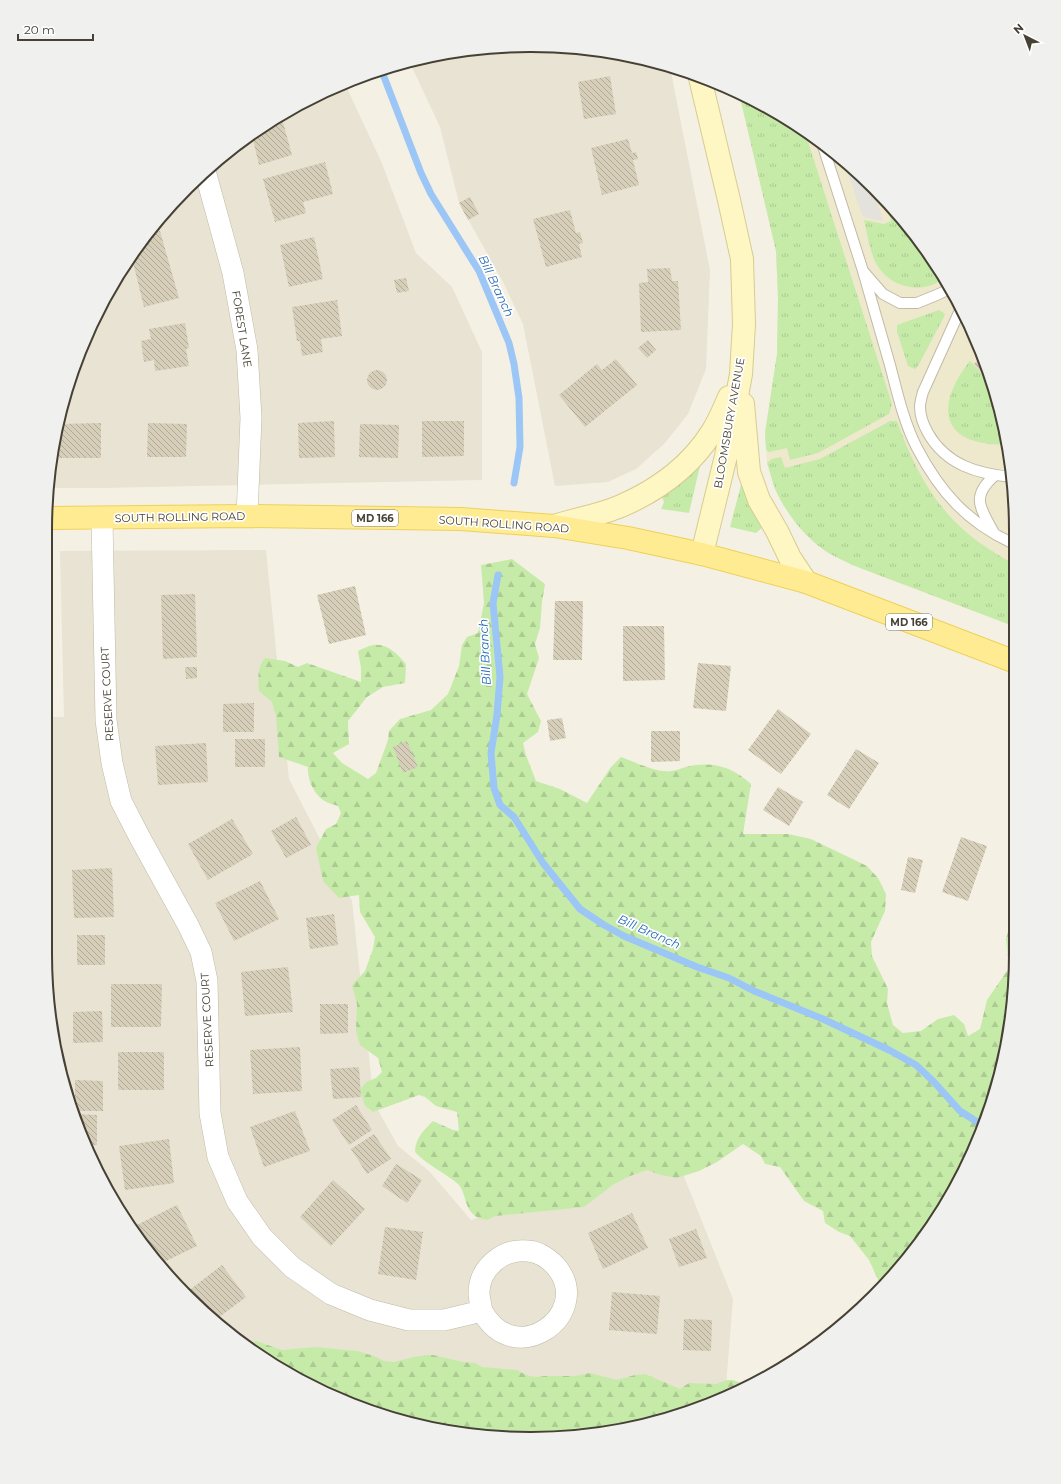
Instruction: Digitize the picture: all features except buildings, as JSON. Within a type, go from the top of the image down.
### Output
[{"type":"main road","name":"BLOOMSBURY AVENUE","points":[[701,83],[742,259],[744,324],[741,374],[726,456],[702,554]]},
{"type":"main road","points":[[554,526],[620,506],[668,481],[690,461],[712,432],[741,374]]},
{"type":"main road","points":[[741,374],[749,472],[759,500],[777,531],[790,558],[806,582]]},
{"type":"main road","name":"SOUTH ROLLING ROAD","points":[[52,518],[247,516],[461,519],[554,526],[628,538],[702,554],[806,582],[1009,659]]},
{"type":"street","name":"FOREST LANE","points":[[207,178],[232,273],[247,350],[251,418],[247,516]]},
{"type":"street","name":"RESERVE COURT","points":[[102,518],[106,720],[112,763],[122,801],[201,952],[207,981],[210,1114],[218,1157],[237,1201],[262,1237],[292,1267],[331,1294],[370,1310],[409,1320],[444,1320],[482,1311]]},
{"type":"street","points":[[528,1250],[541,1254],[554,1263],[561,1274],[566,1288],[566,1298],[562,1313],[554,1324],[542,1333],[523,1338],[508,1335],[498,1330],[487,1320],[482,1311],[479,1293],[482,1278],[489,1265],[501,1256],[513,1251],[528,1250]]},
{"type":"lane","points":[[826,154],[863,270],[902,411],[917,448],[940,487],[966,515],[995,535],[1009,542]]},
{"type":"lane","points":[[863,270],[883,294],[900,303],[917,303],[945,291]]},
{"type":"lane","points":[[958,315],[923,392],[920,407],[924,426],[933,442],[947,457],[969,469],[994,476],[1006,477]]},
{"type":"lane","points":[[994,476],[984,485],[980,495],[982,509],[995,535]]},
{"type":"shaded area","points":[[530,52],[593,56],[624,61],[671,73],[710,270],[706,369],[688,414],[665,443],[636,469],[608,482],[555,486],[523,324],[503,282],[459,203],[440,127],[412,67],[468,56]]},
{"type":"shaded area","points":[[347,88],[381,161],[416,253],[452,287],[482,352],[482,480],[54,488],[61,437],[77,377],[88,347],[116,291],[151,239],[192,192],[215,171],[239,151],[291,116]]},
{"type":"shaded area","points":[[741,100],[770,116],[822,151],[869,192],[910,239],[945,291],[960,319],[973,347],[984,377],[1000,437],[1008,499],[1009,622],[778,493],[767,463],[765,433],[777,354],[778,298],[776,251]]},
{"type":"shaded area","points":[[848,172],[877,200],[883,221],[863,217]]},
{"type":"shaded area","points":[[266,550],[289,779],[352,901],[374,1103],[398,1146],[429,1171],[471,1220],[675,1154],[733,1299],[726,1391],[700,1401],[323,1385],[291,1368],[239,1333],[192,1292],[151,1245],[116,1193],[88,1137],[68,1077],[56,1016],[52,954],[52,717],[64,717],[60,551]]},
{"type":"green space","points":[[741,100],[770,116],[808,141],[892,404],[889,414],[818,453],[790,460],[787,448],[769,452],[766,450],[765,433],[777,354],[778,298],[776,251]]},
{"type":"green space","points":[[889,214],[910,239],[939,281],[925,287],[904,286],[886,276],[879,268],[869,245],[864,220],[884,224],[891,221]]},
{"type":"green space","points":[[939,310],[945,314],[918,366],[915,369],[908,366],[897,332],[897,325]]},
{"type":"green space","points":[[970,361],[983,375],[993,407],[1001,444],[990,444],[975,441],[961,435],[953,426],[949,416],[948,405],[951,393]]},
{"type":"green space","points":[[890,421],[897,421],[912,458],[931,492],[942,507],[969,535],[1009,561],[1009,624],[852,565],[821,548],[805,534],[785,508],[775,489],[767,463],[772,459],[781,457],[785,468],[820,459]]},
{"type":"green space","points":[[700,466],[689,513],[661,509],[664,502],[662,497],[681,484]]},
{"type":"green space","points":[[742,481],[763,527],[756,533],[730,527]]},
{"type":"green space","points":[[512,559],[545,584],[540,628],[535,644],[539,658],[527,694],[541,721],[538,732],[523,743],[536,781],[560,789],[587,803],[611,767],[621,757],[652,769],[665,771],[675,771],[684,767],[695,765],[721,766],[744,778],[751,784],[743,834],[788,834],[811,839],[867,866],[878,878],[886,894],[885,911],[871,942],[872,956],[888,989],[887,1003],[893,1025],[903,1033],[921,1031],[938,1019],[954,1015],[964,1024],[968,1036],[980,1029],[987,1000],[1009,969],[1005,1016],[1000,1047],[984,1107],[973,1137],[945,1193],[910,1245],[879,1281],[869,1260],[850,1236],[839,1232],[825,1223],[823,1211],[804,1201],[780,1167],[765,1164],[761,1156],[743,1144],[717,1162],[699,1171],[677,1178],[661,1175],[647,1170],[630,1176],[614,1184],[584,1207],[495,1216],[487,1220],[474,1215],[470,1211],[461,1187],[458,1184],[425,1161],[415,1152],[418,1138],[433,1121],[453,1130],[459,1131],[457,1112],[436,1106],[425,1097],[419,1095],[373,1112],[365,1106],[360,1090],[366,1082],[376,1078],[382,1072],[378,1058],[360,1045],[356,1031],[357,1004],[352,985],[365,971],[373,949],[375,937],[360,912],[359,895],[339,898],[323,881],[316,848],[326,829],[336,824],[341,813],[338,806],[328,803],[316,793],[310,780],[308,767],[279,757],[276,716],[272,702],[259,691],[259,670],[265,658],[285,661],[298,667],[307,663],[361,682],[361,668],[358,651],[371,645],[388,647],[406,664],[405,683],[383,687],[367,697],[348,721],[349,744],[333,753],[342,763],[368,779],[376,773],[388,740],[389,731],[400,719],[431,710],[448,694],[459,666],[462,645],[467,637],[478,633],[484,603],[481,565]]},
{"type":"green space","points":[[1009,929],[1009,965],[1006,939]]},
{"type":"green space","points":[[256,1341],[282,1350],[316,1347],[357,1351],[374,1356],[384,1361],[394,1362],[414,1357],[433,1355],[463,1362],[475,1363],[482,1367],[517,1370],[526,1375],[535,1377],[575,1376],[590,1373],[617,1380],[645,1374],[680,1389],[689,1383],[716,1384],[727,1380],[733,1380],[742,1383],[714,1396],[684,1407],[624,1423],[562,1431],[499,1431],[437,1423],[377,1407],[347,1396],[319,1383],[291,1368],[252,1342]]},
{"type":"waterway","name":"Bill Branch","points":[[383,75],[421,173],[431,194],[479,271],[509,343],[519,398],[520,447],[514,483]]},
{"type":"waterway","name":"Bill Branch","points":[[498,575],[493,603],[500,677],[497,715],[491,753],[494,788],[500,805],[514,817],[543,863],[580,909],[624,936],[697,967],[729,978],[754,991],[823,1019],[889,1050],[916,1065],[934,1082],[960,1111],[978,1123]]}]
